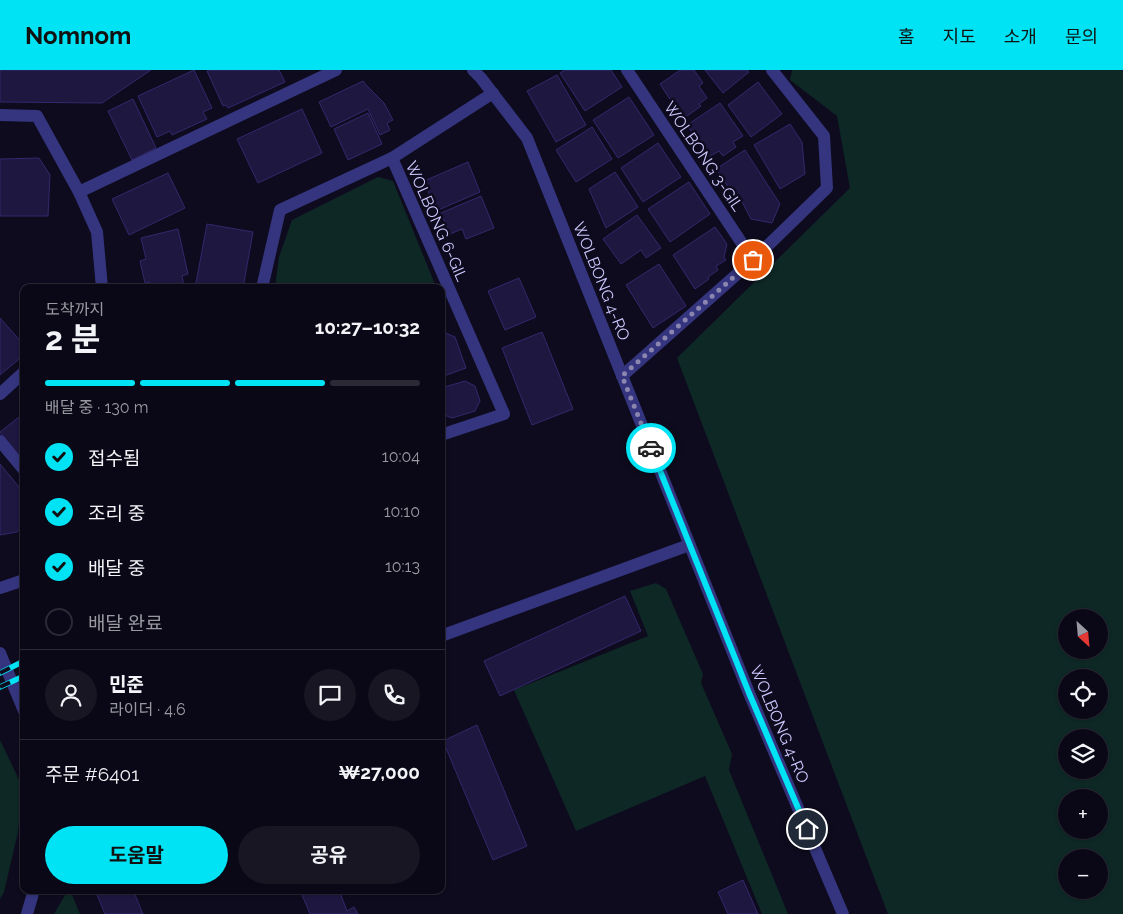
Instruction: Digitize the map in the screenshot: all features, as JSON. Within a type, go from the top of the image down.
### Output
[{"type":"street","points":[[79,192],[336,70]]},
{"type":"street","name":"WOLBONG 4-RO","points":[[473,70],[527,138],[749,693],[843,914]]},
{"type":"street","name":"WOLBONG 3-GIL","points":[[627,70],[753,260]]},
{"type":"street","points":[[622,376],[753,260],[827,188],[824,136],[772,70]]},
{"type":"street","name":"WOLBONG 6-GIL","points":[[263,284],[280,210],[392,158],[493,93]]},
{"type":"street","points":[[0,115],[38,116],[79,192],[97,232],[102,284]]},
{"type":"street","name":"WOLBONG 6-GIL","points":[[392,158],[442,284]]},
{"type":"street","name":"WOLBONG 6-GIL","points":[[445,434],[504,414],[447,298]]},
{"type":"street","points":[[0,394],[20,376]]},
{"type":"street","points":[[0,441],[20,465]]},
{"type":"street","points":[[445,635],[689,545]]},
{"type":"street","points":[[0,588],[20,581]]},
{"type":"street","points":[[0,652],[20,701]]},
{"type":"street","points":[[26,914],[33,894]]},
{"type":"green space","points":[[792,70],[1123,70],[1123,914],[888,914],[677,358],[850,188],[837,116],[790,80]]},
{"type":"green space","points":[[378,177],[393,181],[433,284],[275,284],[279,257],[292,220]]},
{"type":"green space","points":[[656,583],[666,589],[703,674],[701,683],[732,754],[729,770],[788,914],[762,914],[705,776],[576,831],[514,690],[648,636],[630,591]]},
{"type":"green space","points":[[0,740],[20,782],[20,809],[18,832],[4,892],[0,899]]},
{"type":"green space","points":[[66,894],[72,894],[80,914],[54,914]]},
{"type":"building","points":[[0,70],[151,70],[102,103],[0,102]]},
{"type":"building","points":[[194,70],[212,108],[203,112],[207,119],[172,135],[170,131],[157,137],[138,96]]},
{"type":"building","points":[[279,70],[285,82],[228,108],[226,105],[223,106],[207,71]]},
{"type":"building","points":[[565,70],[611,70],[622,87],[585,111],[560,73]]},
{"type":"building","points":[[680,70],[694,70],[703,83],[699,86],[707,98],[699,104],[701,106],[683,119],[660,84]]},
{"type":"building","points":[[705,70],[747,70],[749,72],[723,93]]},
{"type":"building","points":[[557,75],[586,125],[556,142],[527,91]]},
{"type":"building","points":[[363,81],[384,103],[393,120],[387,123],[390,130],[380,135],[368,109],[331,127],[319,102]]},
{"type":"building","points":[[758,82],[782,114],[751,137],[728,105]]},
{"type":"building","points":[[629,97],[654,135],[618,158],[593,120]]},
{"type":"building","points":[[133,99],[156,148],[132,160],[108,111]]},
{"type":"building","points":[[720,103],[743,136],[733,142],[736,147],[723,156],[719,151],[709,157],[687,125]]},
{"type":"building","points":[[302,109],[322,153],[258,183],[237,139]]},
{"type":"building","points":[[368,113],[382,144],[348,160],[334,129]]},
{"type":"building","points":[[790,124],[802,142],[805,174],[780,189],[754,145]]},
{"type":"building","points":[[592,127],[612,159],[576,182],[556,150]]},
{"type":"building","points":[[658,143],[681,177],[643,202],[621,168]]},
{"type":"building","points":[[745,150],[780,204],[772,223],[751,219],[739,196],[729,188],[716,169]]},
{"type":"building","points":[[39,158],[50,175],[48,216],[0,216],[0,159]]},
{"type":"building","points":[[468,162],[480,192],[436,211],[424,181]]},
{"type":"building","points":[[615,172],[638,207],[606,228],[589,189]]},
{"type":"building","points":[[168,173],[185,208],[129,235],[112,199]]},
{"type":"building","points":[[689,182],[710,214],[670,242],[648,209]]},
{"type":"building","points":[[481,196],[494,228],[466,239],[462,229],[450,234],[441,213]]},
{"type":"building","points":[[637,215],[661,248],[646,258],[641,250],[621,264],[603,239]]},
{"type":"building","points":[[207,224],[253,232],[244,284],[196,284]]},
{"type":"building","points":[[715,227],[727,244],[724,257],[726,260],[716,266],[718,270],[695,289],[673,255]]},
{"type":"building","points":[[178,229],[188,274],[182,276],[184,284],[145,283],[140,261],[146,259],[141,238]]},
{"type":"building","points":[[659,264],[686,306],[653,328],[626,285]]},
{"type":"building","points":[[519,278],[536,317],[505,330],[488,291]]},
{"type":"building","points":[[0,318],[20,340],[20,358],[0,375]]},
{"type":"building","points":[[542,332],[573,409],[532,425],[502,348]]},
{"type":"building","points":[[445,333],[455,337],[466,368],[445,376]]},
{"type":"building","points":[[465,381],[475,386],[480,401],[475,411],[452,418],[445,415],[445,387]]},
{"type":"building","points":[[20,416],[20,458],[0,432]]},
{"type":"building","points":[[0,464],[20,488],[20,529],[17,532],[0,535]]},
{"type":"building","points":[[625,596],[641,631],[500,696],[484,661]]},
{"type":"building","points":[[477,725],[527,846],[493,860],[445,746],[445,740]]},
{"type":"building","points":[[743,880],[758,914],[728,914],[718,892]]},
{"type":"building","points":[[97,894],[135,894],[143,914],[105,914]]},
{"type":"building","points":[[302,894],[341,894],[347,911],[354,907],[358,914],[310,914]]},
{"type":"railway","points":[[0,673],[20,663]]},
{"type":"railway","points":[[0,687],[20,678]]},
{"type":"way so far","points":[[651,448],[622,376],[753,260]]},
{"type":"route","points":[[651,448],[749,693],[807,829]]}]
